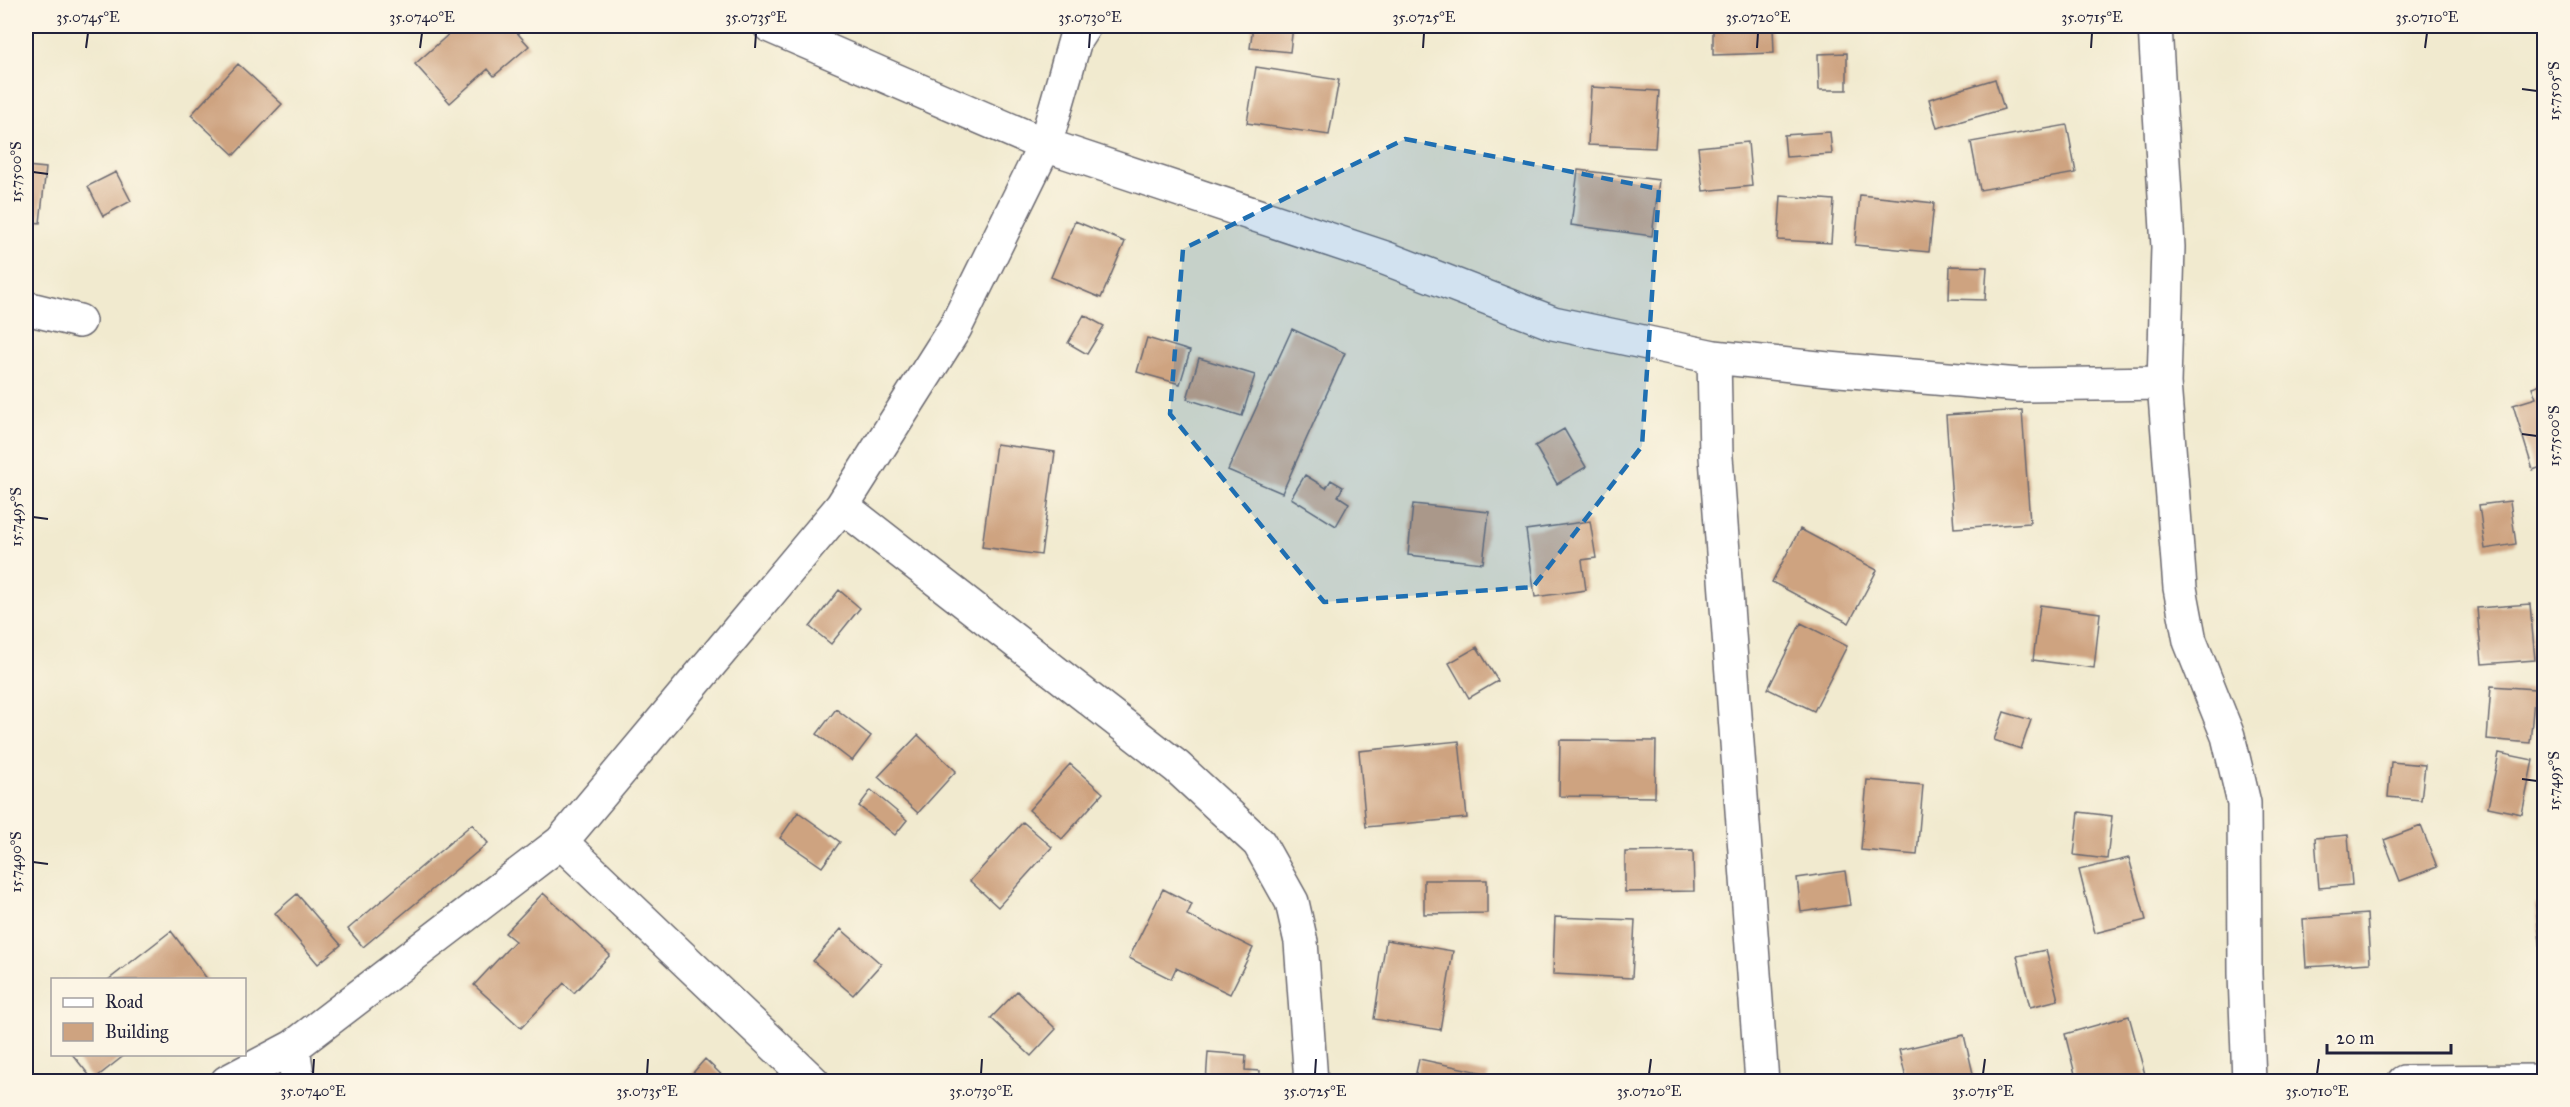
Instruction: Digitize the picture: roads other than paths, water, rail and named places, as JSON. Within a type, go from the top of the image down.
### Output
[{"type":"street","points":[[770,26],[1045,145],[1385,258],[1553,323],[1714,357],[2019,385],[2164,383]]},
{"type":"street","points":[[227,1082],[293,1047],[561,842],[842,506],[955,328],[1045,145],[1075,40],[1084,26]]},
{"type":"street","points":[[2155,26],[2168,247],[2164,383],[2180,588],[2190,641],[2228,736],[2244,803],[2249,1082]]},
{"type":"street","points":[[26,308],[79,321]]},
{"type":"street","points":[[1714,357],[1716,457],[1762,1082]]},
{"type":"street","points":[[842,506],[1177,767],[1259,843],[1292,902],[1301,942],[1311,1082]]},
{"type":"street","points":[[561,842],[813,1082]]},
{"type":"street","points":[[293,1047],[297,1082]]},
{"type":"street","points":[[2404,1082],[2544,1081]]}]
